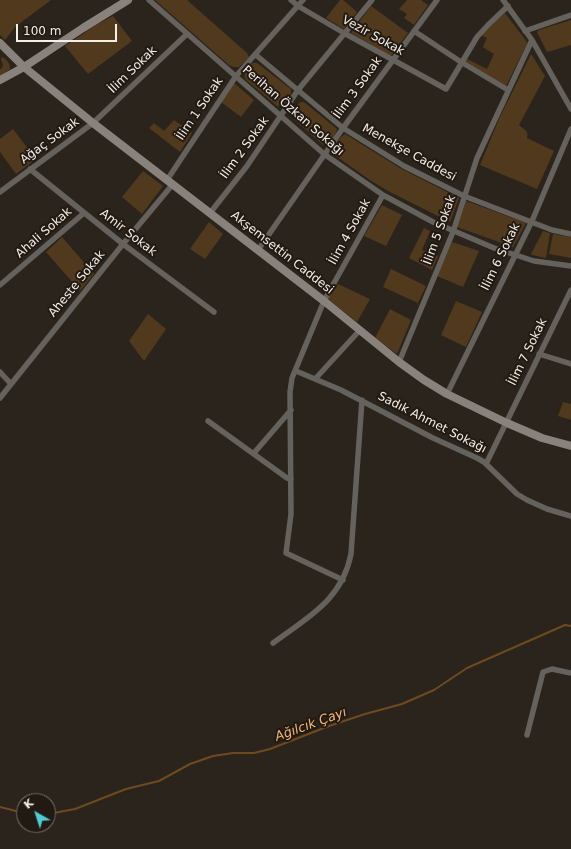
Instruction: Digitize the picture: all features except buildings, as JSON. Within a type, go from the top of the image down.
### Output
[{"type":"street","points":[[0,80],[24,67],[128,0]]},
{"type":"street","name":"Perihan Özkan Sokağı","points":[[149,0],[324,154],[383,195],[453,232],[534,261],[571,266]]},
{"type":"street","name":"Vezir Sokak","points":[[290,0],[344,33],[446,89],[461,62]]},
{"type":"street","name":"İlim 1 Sokak","points":[[170,182],[236,76],[303,0]]},
{"type":"street","name":"İlim 2 Sokak","points":[[210,213],[247,166],[298,90],[372,0]]},
{"type":"street","name":"İlim 3 Sokak","points":[[258,250],[324,154],[437,0]]},
{"type":"street","points":[[503,0],[532,40],[571,109]]},
{"type":"street","points":[[461,62],[477,36],[508,6]]},
{"type":"street","points":[[525,31],[571,15]]},
{"type":"street","points":[[414,31],[461,62],[508,90]]},
{"type":"street","name":"İlim Sokak","points":[[94,123],[187,34]]},
{"type":"street","name":"İlim 5 Sokak","points":[[399,362],[453,232],[477,158],[532,40]]},
{"type":"street","name":"Akşemsettin Caddesi","points":[[0,43],[24,67],[94,123],[424,380],[447,394],[506,423],[542,438],[571,446]]},
{"type":"street","name":"Menekşe Caddesi","points":[[256,55],[343,128],[404,166],[464,196],[552,230],[571,234]]},
{"type":"street","name":"Ağaç Sokak","points":[[0,192],[94,123]]},
{"type":"street","name":"İlim 6 Sokak","points":[[447,394],[532,221],[571,129]]},
{"type":"street","name":"Amir Sokak","points":[[30,169],[123,244],[214,312]]},
{"type":"street","name":"Aheste Sokak","points":[[0,398],[123,244],[170,182]]},
{"type":"street","name":"İlim 4 Sokak","points":[[343,580],[286,553],[291,514],[290,392],[292,378],[324,301],[383,195]]},
{"type":"street","name":"Ahali Sokak","points":[[0,285],[84,213]]},
{"type":"street","name":"İlim 7 Sokak","points":[[486,464],[571,290]]},
{"type":"street","points":[[316,378],[360,330]]},
{"type":"street","points":[[539,354],[571,364]]},
{"type":"street","name":"Sadık Ahmet Sokağı","points":[[296,371],[316,378],[362,400],[433,438],[477,458],[486,464],[517,494],[547,509],[571,516]]},
{"type":"street","points":[[0,372],[11,384]]},
{"type":"street","points":[[273,643],[324,605],[334,594],[343,580],[351,554],[362,400]]},
{"type":"street","points":[[254,454],[291,410]]},
{"type":"street","points":[[208,421],[287,478],[291,479]]},
{"type":"street","points":[[527,735],[543,672],[552,669],[571,673]]},
{"type":"shaded area","points":[[0,0],[51,0],[15,27],[5,40],[0,35]]},
{"type":"shaded area","points":[[155,0],[187,0],[247,53],[249,57],[239,67],[229,65]]},
{"type":"shaded area","points":[[340,0],[343,0],[357,12],[344,29],[326,18]]},
{"type":"shaded area","points":[[407,0],[421,0],[428,5],[414,25],[404,18],[407,14],[399,9]]},
{"type":"shaded area","points":[[371,6],[408,33],[391,56],[351,33]]},
{"type":"shaded area","points":[[505,13],[527,42],[506,86],[465,63],[467,59],[487,69],[494,54],[483,47],[487,38],[481,35]]},
{"type":"shaded area","points":[[113,16],[132,41],[88,74],[65,46],[96,25]]},
{"type":"shaded area","points":[[571,20],[571,45],[547,52],[537,32],[539,30]]},
{"type":"shaded area","points":[[531,54],[545,76],[519,125],[527,132],[527,138],[554,151],[537,189],[480,165],[499,119]]},
{"type":"shaded area","points":[[2,57],[8,62],[10,69],[0,76],[0,70],[3,66],[1,59]]},
{"type":"shaded area","points":[[252,63],[257,63],[291,89],[291,94],[283,106],[277,106],[245,79],[244,72]]},
{"type":"shaded area","points":[[234,83],[254,100],[241,117],[221,102]]},
{"type":"shaded area","points":[[300,102],[304,102],[337,129],[334,136],[328,143],[323,145],[294,119],[292,112]]},
{"type":"shaded area","points":[[174,120],[192,133],[180,152],[149,128],[154,123],[164,131]]},
{"type":"shaded area","points":[[13,129],[36,159],[16,174],[0,152],[0,139]]},
{"type":"shaded area","points":[[345,134],[400,168],[459,198],[450,222],[388,191],[333,154],[336,143]]},
{"type":"shaded area","points":[[143,171],[163,186],[142,214],[122,197]]},
{"type":"shaded area","points":[[466,201],[526,223],[513,247],[457,227]]},
{"type":"shaded area","points":[[382,205],[402,215],[386,246],[364,236]]},
{"type":"shaded area","points":[[209,222],[223,234],[205,259],[190,249]]},
{"type":"shaded area","points":[[424,228],[430,231],[422,250],[438,256],[432,270],[409,258]]},
{"type":"shaded area","points":[[543,231],[550,233],[546,258],[531,254]]},
{"type":"shaded area","points":[[553,234],[571,237],[571,258],[549,254]]},
{"type":"shaded area","points":[[62,237],[94,274],[80,291],[46,252]]},
{"type":"shaded area","points":[[452,242],[479,251],[463,287],[437,276]]},
{"type":"shaded area","points":[[391,269],[426,286],[418,303],[383,287]]},
{"type":"shaded area","points":[[338,284],[370,299],[357,322],[328,299]]},
{"type":"shaded area","points":[[456,301],[482,312],[466,347],[441,335]]},
{"type":"shaded area","points":[[390,309],[411,320],[397,354],[375,338]]},
{"type":"shaded area","points":[[148,314],[166,329],[144,361],[129,341]]},
{"type":"shaded area","points":[[563,402],[571,404],[571,420],[558,416]]},
{"type":"waterway","name":"Ağılcık Çayı","points":[[56,813],[75,809],[126,789],[159,781],[190,764],[213,756],[233,753],[254,753],[270,749],[329,726],[402,704],[434,690],[467,668],[565,625],[571,626]]},
{"type":"waterway","name":"Ağılcık Çayı","points":[[0,807],[16,811]]}]
